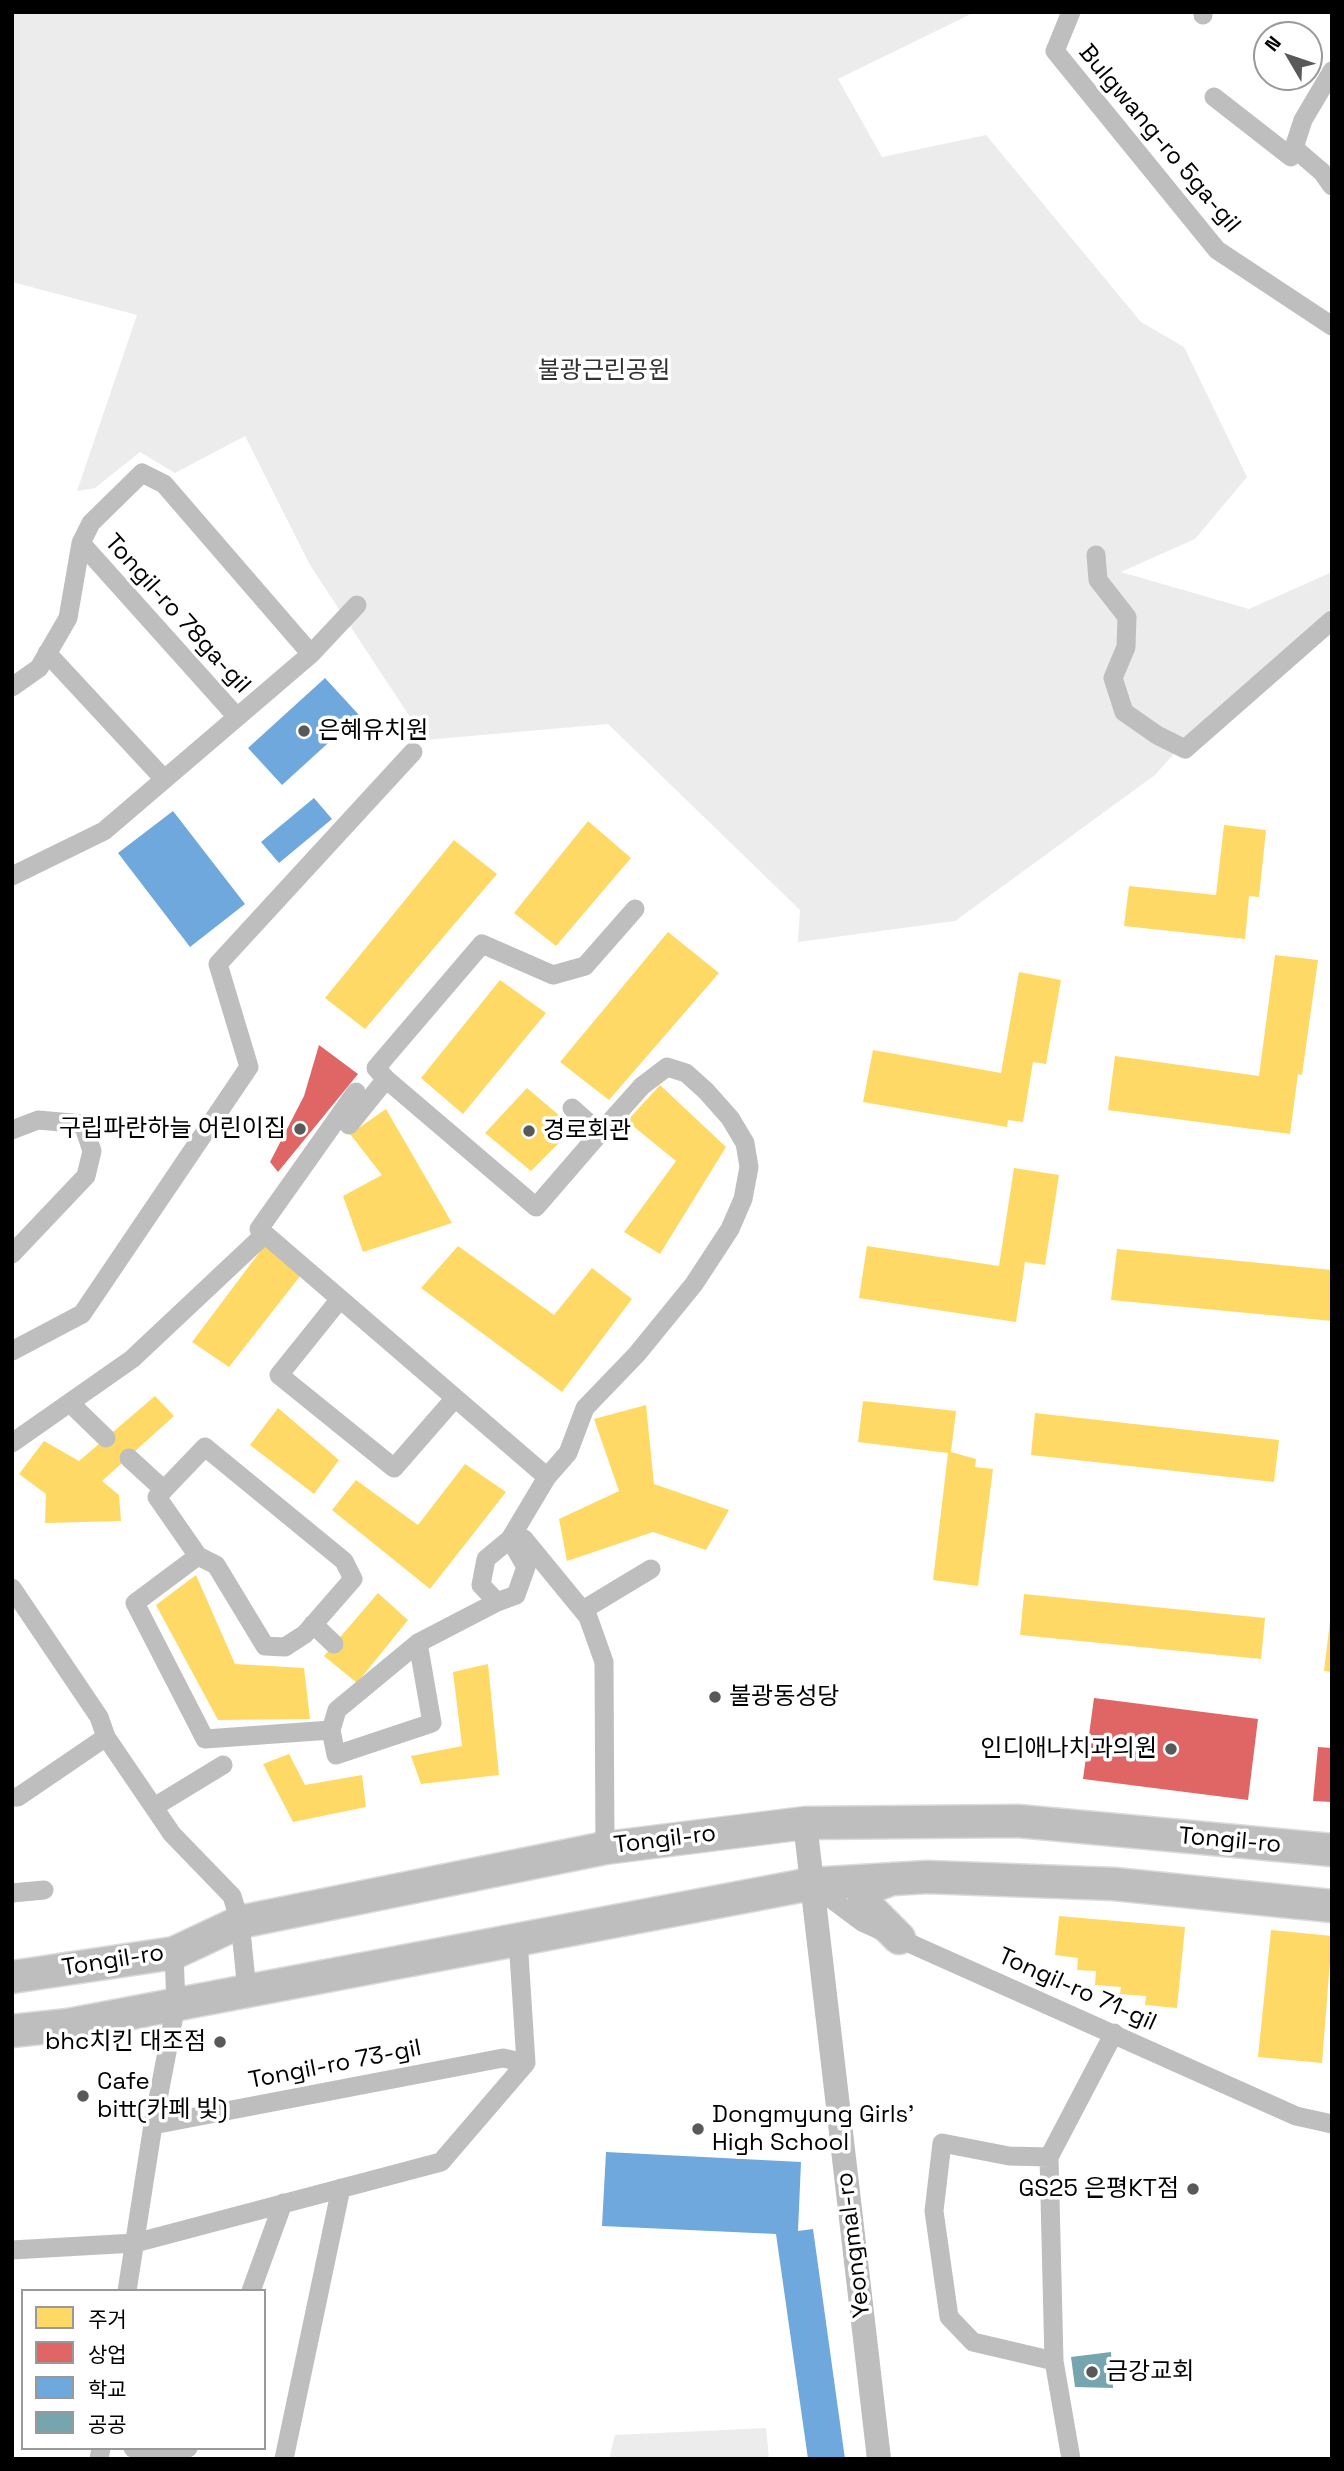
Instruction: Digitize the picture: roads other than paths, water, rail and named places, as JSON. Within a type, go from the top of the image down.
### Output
[{"type":"main road","name":"Tongil-ro","points":[[12,1976],[174,1953],[240,1922],[605,1848],[805,1823],[1018,1821],[1332,1850]]},
{"type":"main road","points":[[12,2031],[68,2025],[811,1884],[926,1877],[1114,1884],[1332,1906]]},
{"type":"main road","points":[[892,1879],[873,1886],[864,1900],[899,1938]]},
{"type":"street","name":"Bulgwang-ro 5ga-gil","points":[[1071,12],[1055,51],[1217,250],[1332,326]]},
{"type":"street","points":[[1214,97],[1291,157],[1303,120],[1332,71]]},
{"type":"street","points":[[1294,148],[1328,174]]},
{"type":"street","name":"Tongil-ro 78ga-gil","points":[[12,687],[39,668],[68,618],[80,543],[91,523],[142,473],[164,484],[311,654]]},
{"type":"street","name":"Tongil-ro 78ga-gil","points":[[80,543],[237,717]]},
{"type":"street","points":[[1096,555],[1098,580],[1127,617],[1126,647],[1113,678],[1124,712],[1185,749],[1332,620]]},
{"type":"street","name":"Tongil-ro 78ga-gil","points":[[12,877],[104,831],[311,654],[357,606]]},
{"type":"street","points":[[47,653],[164,779]]},
{"type":"street","points":[[12,1350],[82,1314],[249,1067],[218,964],[413,752]]},
{"type":"street","points":[[497,1601],[481,1585],[486,1559],[510,1539],[547,1477],[568,1453],[585,1408],[637,1354],[678,1303],[730,1228],[743,1199],[749,1167],[745,1143],[730,1118],[686,1073],[667,1068],[642,1086],[536,1207],[376,1068],[482,944],[553,975],[585,966],[635,909]]},
{"type":"street","points":[[349,1125],[386,1079]]},
{"type":"street","points":[[356,1092],[259,1228],[547,1477]]},
{"type":"street","points":[[572,1108],[600,1133]]},
{"type":"street","points":[[12,1130],[38,1120],[83,1124],[92,1151],[86,1176],[12,1254]]},
{"type":"street","points":[[12,1443],[132,1359],[265,1234]]},
{"type":"street","points":[[340,1299],[279,1375],[394,1468],[455,1398]]},
{"type":"street","points":[[69,1403],[106,1438]]},
{"type":"street","points":[[205,1447],[344,1561],[353,1579],[313,1624],[285,1647],[265,1646],[216,1564],[198,1556],[157,1497],[164,1489],[205,1447]]},
{"type":"street","points":[[129,1458],[164,1489]]},
{"type":"street","points":[[418,1643],[432,1723],[336,1755],[331,1730],[337,1710],[369,1676],[418,1643],[497,1601],[516,1595],[526,1567],[510,1539]]},
{"type":"street","points":[[510,1539],[524,1539],[583,1610],[604,1662],[605,1848]]},
{"type":"street","points":[[198,1556],[135,1604],[205,1739],[331,1730]]},
{"type":"street","points":[[583,1610],[651,1570]]},
{"type":"street","points":[[12,1588],[99,1717],[106,1737],[172,1833],[232,1896],[240,1922],[247,1990]]},
{"type":"street","points":[[313,1624],[334,1644]]},
{"type":"street","points":[[12,1797],[18,1797],[106,1737]]},
{"type":"street","points":[[154,1807],[223,1765]]},
{"type":"street","name":"Yeongmal-ro","points":[[805,1823],[879,2459]]},
{"type":"street","name":"Tongil-ro 71-gil","points":[[811,1884],[862,1922],[1296,2116],[1332,2124]]},
{"type":"street","points":[[12,1893],[44,1890]]},
{"type":"street","points":[[12,2250],[135,2243],[441,2162],[526,2063],[518,1939]]},
{"type":"street","points":[[127,2289],[153,2125],[176,2005],[174,1953]]},
{"type":"street","points":[[1071,2459],[1054,2361],[1049,2157],[1114,2033]]},
{"type":"street","name":"Tongil-ro 73-gil","points":[[153,2125],[503,2058],[526,2063]]},
{"type":"street","points":[[1049,2157],[1009,2156],[942,2143],[934,2211],[949,2316],[973,2342],[1054,2361]]},
{"type":"street","points":[[284,2459],[341,2188]]},
{"type":"street","points":[[252,2289],[283,2203]]},
{"type":"street","points":[[140,2450],[165,2457],[183,2450]]},
{"type":"place","name":"은혜유치원","points":[[304,731]]},
{"type":"place","name":"구립파란하늘 어린이집","points":[[300,1129]]},
{"type":"place","name":"경로회관","points":[[529,1131]]},
{"type":"place","name":"불광동성당","points":[[715,1697]]},
{"type":"place","name":"인디애나치과의원","points":[[1171,1749]]},
{"type":"place","name":"bhc치킨 대조점","points":[[220,2042]]},
{"type":"place","name":"Cafe bitt(카페 빛)","points":[[83,2096]]},
{"type":"place","name":"Dongmyung Girls' High School","points":[[698,2129]]},
{"type":"place","name":"GS25 은평KT점","points":[[1193,2189]]},
{"type":"place","name":"금강교회","points":[[1092,2372]]},
{"type":"park label","name":"불광근린공원","points":[[604,371]]}]
